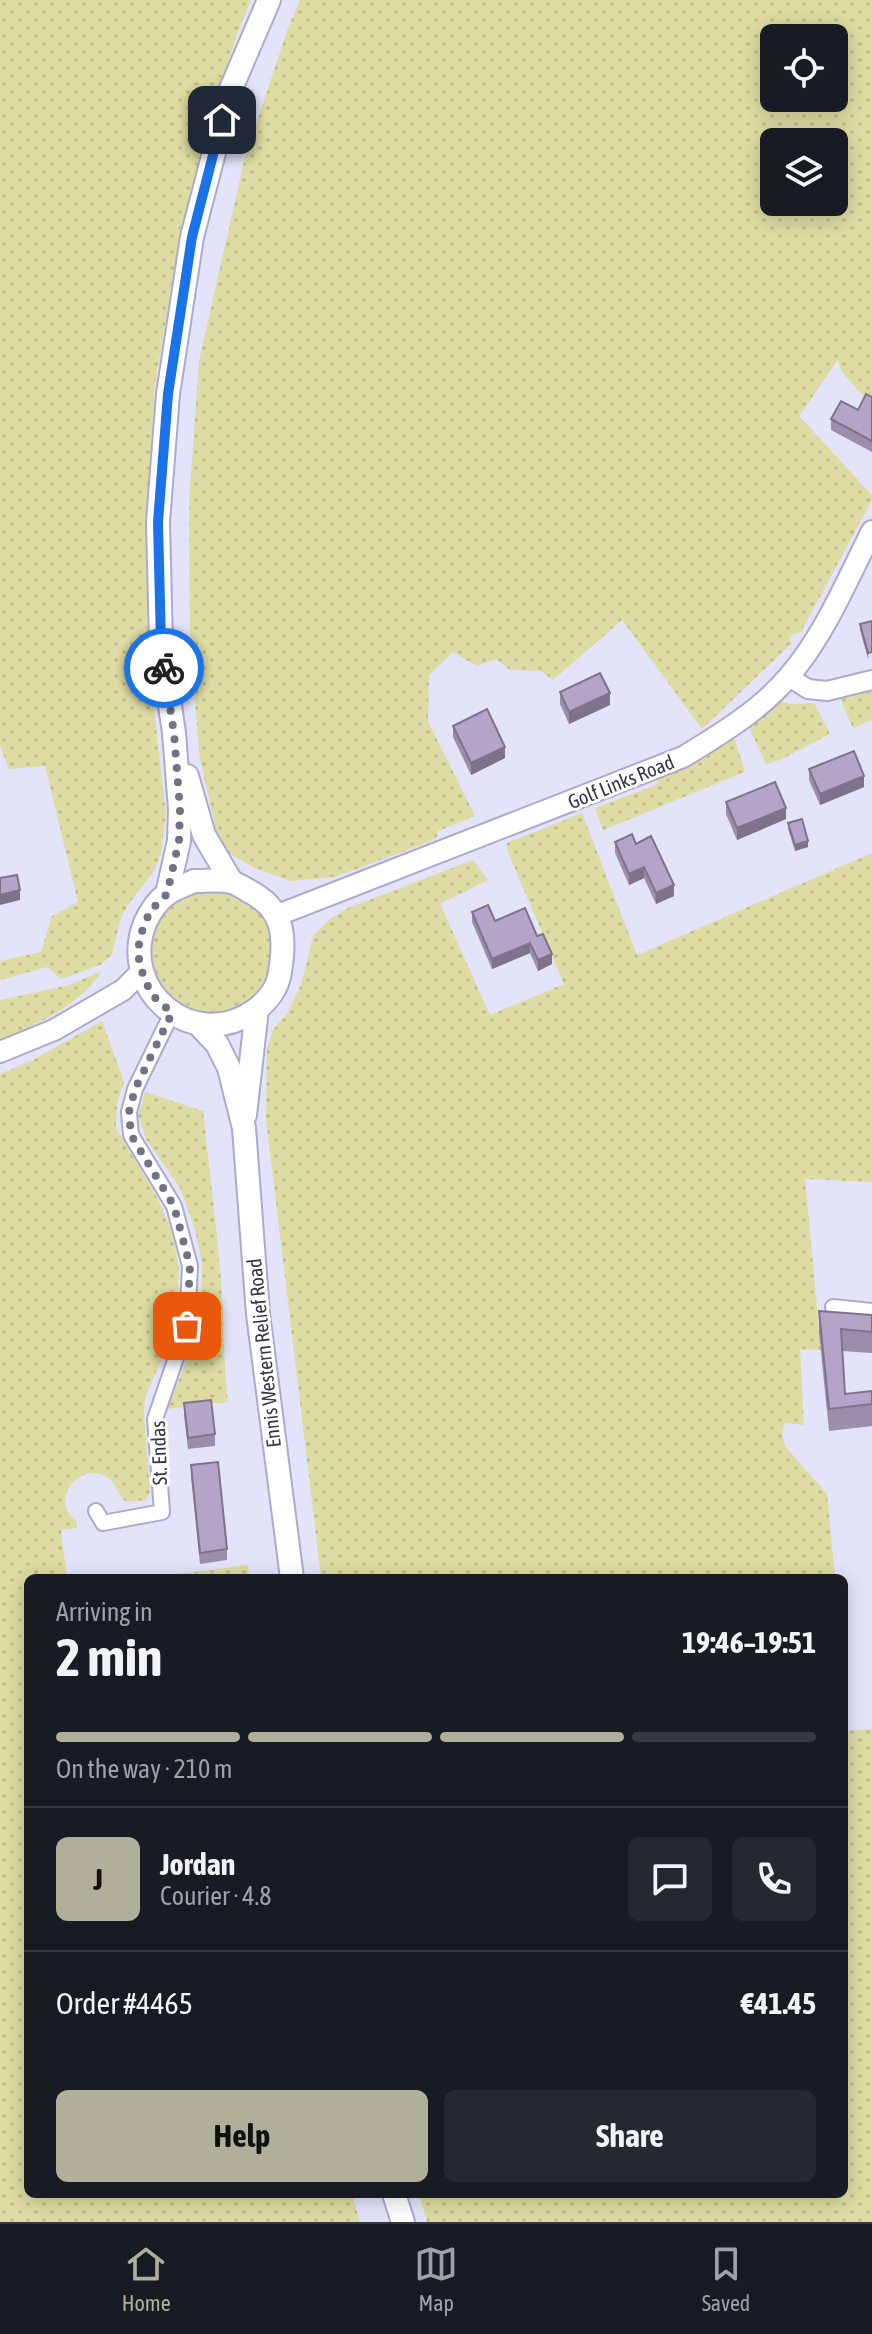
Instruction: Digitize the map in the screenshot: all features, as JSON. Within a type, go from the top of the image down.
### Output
[{"type":"main road","points":[[167,894],[179,841],[180,809],[174,733],[161,644],[158,522],[168,394],[192,237],[230,91],[269,0]]},
{"type":"main road","name":"Golf Links Road","points":[[278,915],[683,757],[732,728],[789,677],[811,646],[872,531]]},
{"type":"main road","points":[[174,733],[204,835],[231,881]]},
{"type":"main road","points":[[194,881],[231,881],[257,895],[278,915],[284,946],[279,980],[272,993],[244,1018],[225,1024],[198,1024],[172,1013],[151,994],[141,972],[139,939],[150,911],[167,894],[194,881]]},
{"type":"main road","points":[[0,1052],[68,1022],[123,990],[141,972]]},
{"type":"main road","name":"Ennis Western Relief Road","points":[[244,1128],[257,1009]]},
{"type":"main road","name":"Ennis Western Relief Road","points":[[198,1024],[217,1044],[229,1068],[244,1128],[258,1314],[291,1574]]},
{"type":"main road","points":[[395,2198],[403,2222]]},
{"type":"street","points":[[789,677],[808,689],[827,691],[872,680]]},
{"type":"street","name":"St. Endas","points":[[96,1511],[103,1523],[162,1512],[155,1419],[187,1326],[190,1266],[174,1206],[131,1135],[129,1112],[135,1089],[172,1013]]},
{"type":"street","points":[[833,1307],[872,1311]]},
{"type":"shaded area","points":[[0,0],[251,0],[219,93],[182,225],[155,384],[146,528],[148,659],[166,813],[161,854],[152,874],[121,917],[112,955],[100,965],[61,979],[47,967],[0,980],[0,961],[41,952],[52,916],[78,902],[45,766],[9,769],[0,746]]},
{"type":"shaded area","points":[[300,0],[872,0],[872,406],[842,372],[838,360],[799,416],[872,495],[872,500],[801,632],[789,638],[792,643],[702,729],[622,620],[553,680],[541,671],[510,670],[496,659],[477,666],[453,652],[429,675],[428,721],[475,816],[438,831],[437,837],[429,842],[335,877],[290,881],[255,868],[228,853],[217,834],[200,759],[190,649],[189,503],[199,361],[245,157]]},
{"type":"shaded area","points":[[872,691],[872,720],[853,728],[840,699]]},
{"type":"shaded area","points":[[814,703],[830,734],[766,764],[749,727],[774,704]]},
{"type":"shaded area","points":[[734,737],[745,772],[603,830],[595,808],[658,784],[656,778],[701,760]]},
{"type":"shaded area","points":[[582,813],[637,955],[872,853],[872,1182],[805,1179],[821,1350],[800,1349],[804,1425],[785,1423],[782,1434],[785,1446],[827,1494],[835,1574],[321,1574],[266,1119],[267,1048],[273,1030],[287,1013],[301,985],[313,936],[330,919],[348,908],[473,860],[488,880],[440,904],[490,1015],[564,984],[507,850],[507,843]]},
{"type":"shaded area","points":[[195,890],[236,892],[257,905],[273,928],[271,977],[257,998],[239,1011],[212,1016],[188,1013],[156,986],[148,943],[157,919],[170,904]]},
{"type":"shaded area","points":[[102,971],[70,1004],[28,1028],[0,1039],[0,1000],[69,985]]},
{"type":"shaded area","points":[[102,1021],[124,1082],[117,1103],[116,1128],[158,1199],[171,1229],[179,1268],[177,1313],[145,1398],[150,1491],[146,1500],[126,1502],[110,1480],[100,1474],[92,1473],[77,1479],[71,1484],[65,1499],[77,1528],[61,1530],[66,1574],[24,1574],[24,2198],[353,2198],[360,2222],[0,2222],[0,1074],[33,1060]]},
{"type":"shaded area","points":[[145,1092],[203,1111],[219,1260],[228,1402],[167,1409],[195,1340],[201,1301],[202,1263],[194,1226],[180,1188],[146,1139],[138,1115]]},
{"type":"shaded area","points":[[248,1565],[249,1574],[177,1574]]},
{"type":"shaded area","points":[[872,1729],[872,2222],[427,2222],[420,2198],[848,2198],[848,1731]]},
{"type":"building","points":[[866,394],[872,397],[872,441],[831,419],[841,401],[858,410]]},
{"type":"building","points":[[872,621],[872,652],[868,653],[860,624]]},
{"type":"building","points":[[600,673],[610,693],[569,712],[560,692]]},
{"type":"building","points":[[487,709],[505,747],[471,763],[453,726]]},
{"type":"building","points":[[854,751],[864,776],[820,794],[809,769]]},
{"type":"building","points":[[775,782],[786,808],[737,828],[726,802]]},
{"type":"building","points":[[802,819],[808,841],[795,845],[788,823]]},
{"type":"building","points":[[632,834],[636,844],[651,836],[674,885],[656,893],[644,867],[629,874],[615,842]]},
{"type":"building","points":[[17,875],[20,890],[0,895],[0,878]]},
{"type":"building","points":[[488,905],[495,921],[525,908],[537,936],[543,934],[552,954],[538,960],[530,943],[492,959],[472,912]]},
{"type":"building","points":[[819,1311],[872,1315],[872,1332],[841,1329],[845,1394],[872,1391],[872,1404],[829,1409]]},
{"type":"building","points":[[211,1400],[215,1434],[188,1438],[184,1403]]},
{"type":"building","points":[[218,1462],[227,1549],[200,1553],[191,1465]]},
{"type":"way so far","points":[[164,668],[174,733],[180,809],[179,841],[167,894],[150,911],[139,939],[139,964],[151,994],[172,1013],[135,1089],[129,1112],[131,1135],[174,1206],[190,1266],[187,1326]]},
{"type":"route","points":[[164,668],[158,522],[168,394],[192,237],[222,120]]}]
